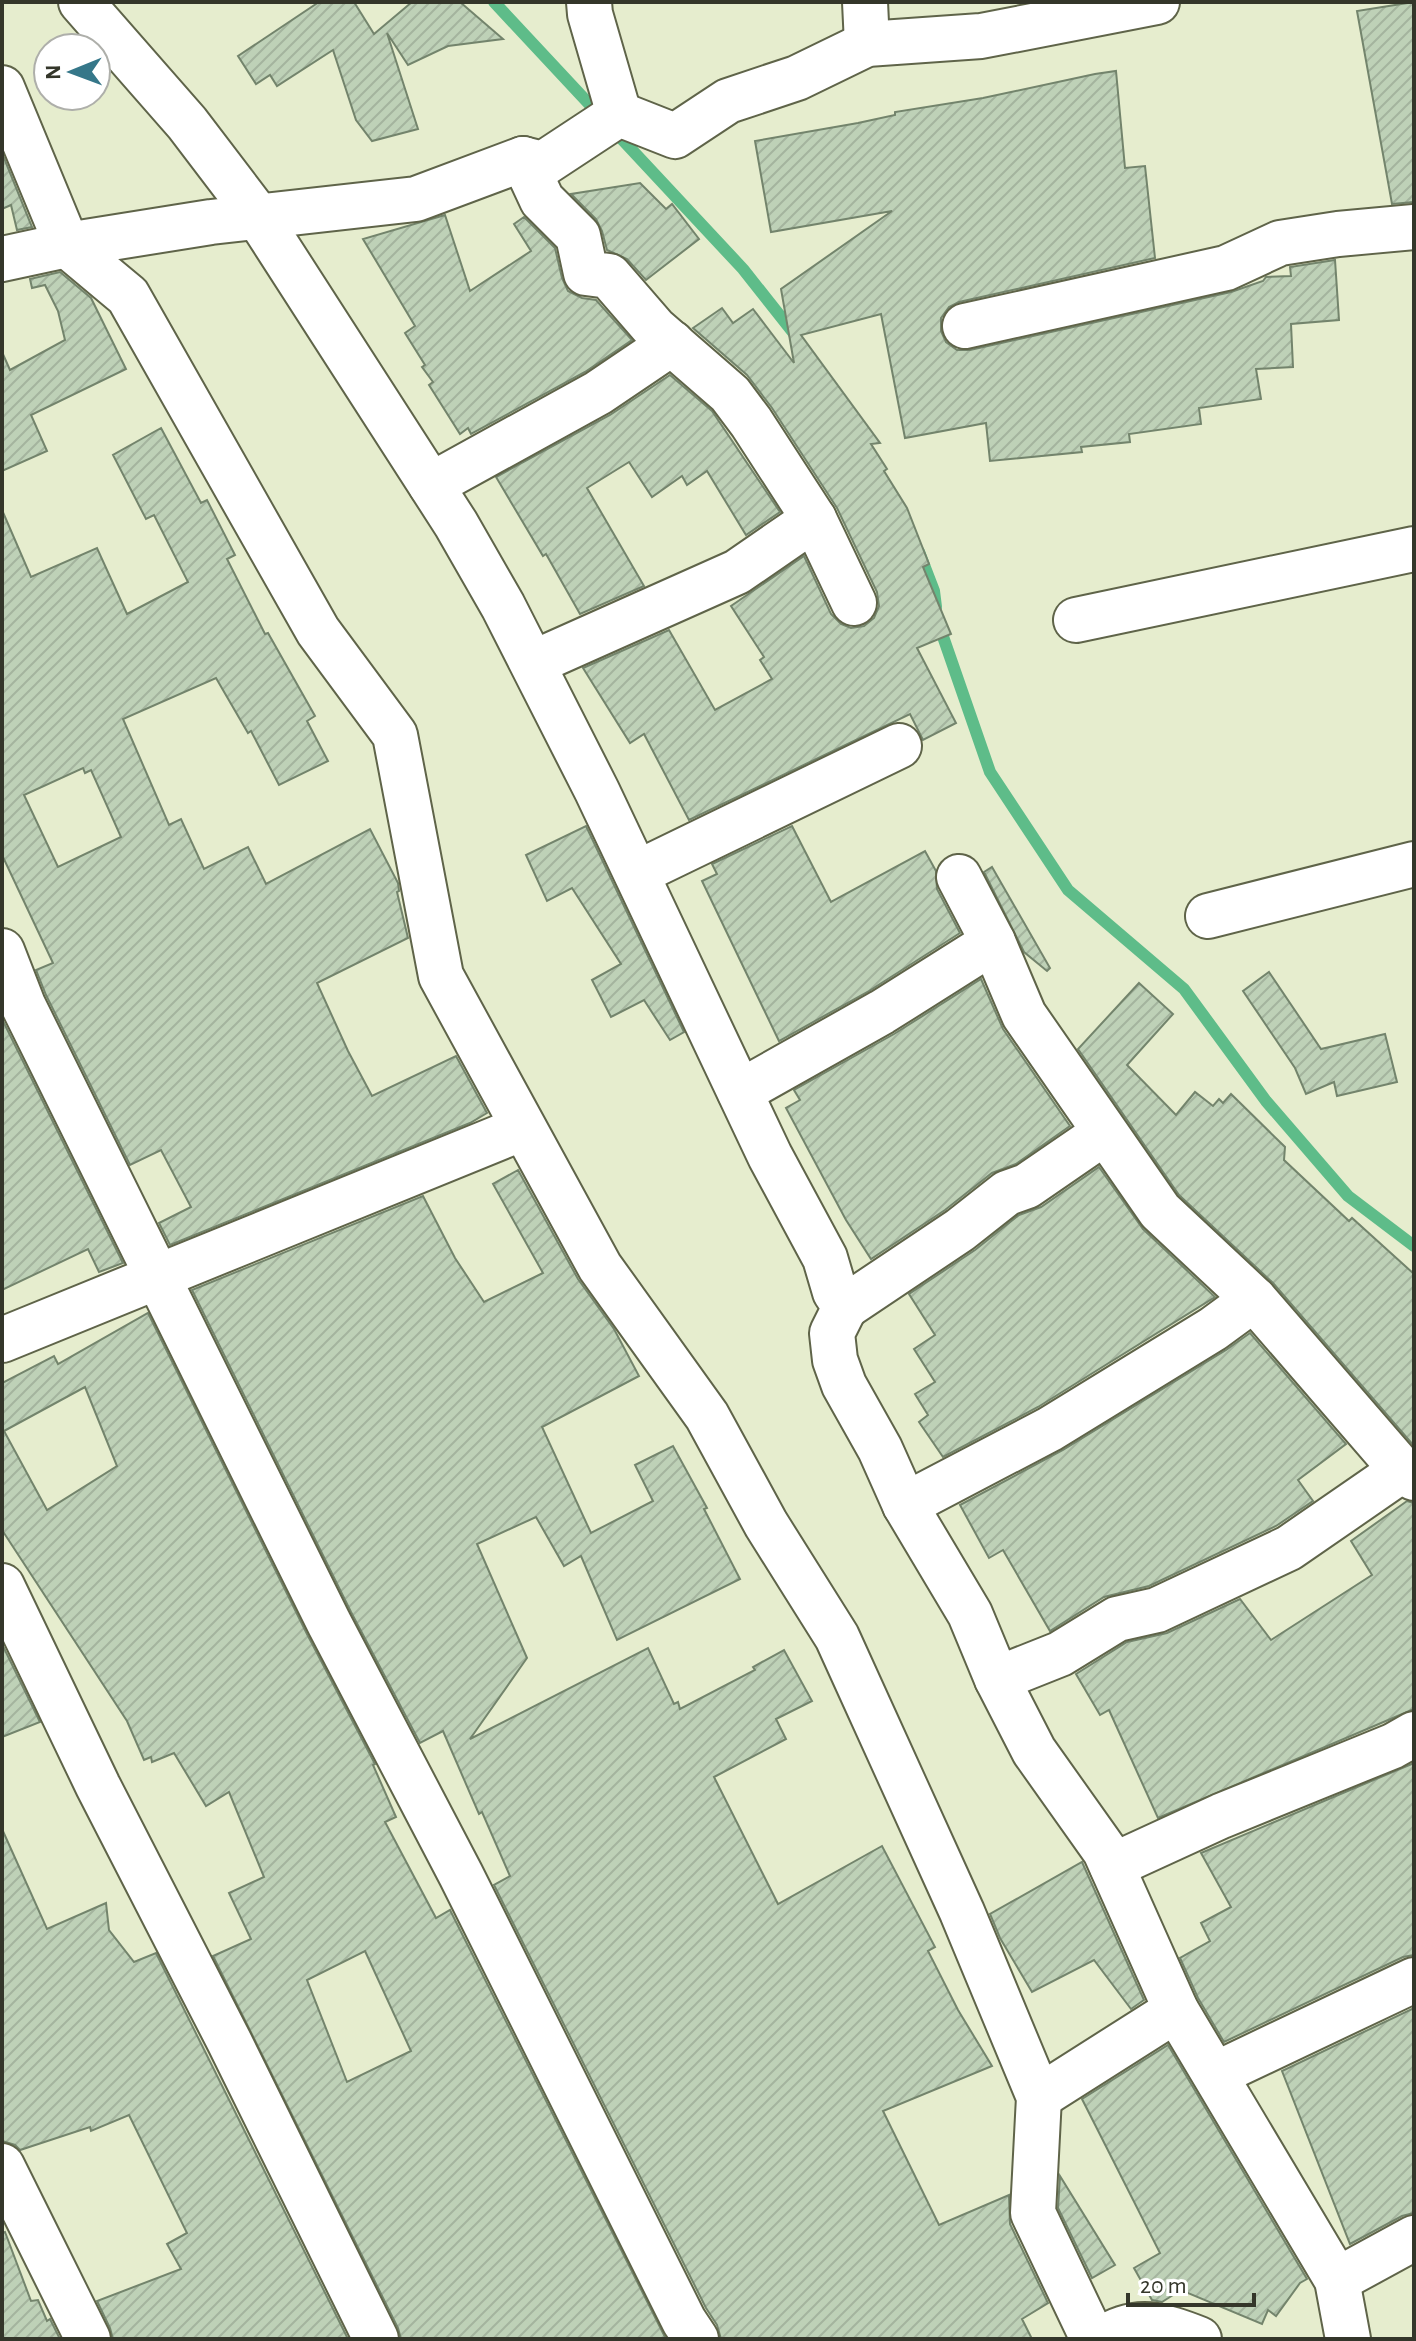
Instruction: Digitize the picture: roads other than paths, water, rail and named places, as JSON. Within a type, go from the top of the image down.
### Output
[{"type":"street","points":[[81,2],[187,123],[257,215],[479,565],[533,663],[637,873],[770,1156],[825,1258],[835,1292],[845,1307]]},
{"type":"street","points":[[589,2],[619,114]]},
{"type":"street","points":[[619,114],[675,136],[728,101],[797,78],[866,23],[981,36],[1149,3]]},
{"type":"street","points":[[2,88],[67,245],[128,296],[318,631],[395,735],[441,976],[600,1267],[707,1416],[766,1524],[837,1637],[962,1912],[1039,2097],[1033,2213],[1093,2339]]},
{"type":"street","points":[[2,259],[67,245],[257,215],[416,199],[523,159],[543,164],[619,114]]},
{"type":"street","points":[[523,159],[542,200],[578,236],[586,273],[609,276],[654,328],[730,394],[782,467],[814,519],[854,603]]},
{"type":"street","points":[[965,326],[1226,268],[1280,243],[1414,227]]},
{"type":"street","points":[[431,485],[598,393],[672,343]]},
{"type":"street","points":[[533,663],[737,572],[814,519]]},
{"type":"street","points":[[1076,620],[1414,549]]},
{"type":"street","points":[[637,873],[899,746]]},
{"type":"street","points":[[1208,916],[1414,864]]},
{"type":"street","points":[[959,877],[993,942],[1024,1015],[1160,1211],[1254,1299],[1408,1474],[1289,1548],[1157,1610],[1117,1619],[1060,1654],[997,1679]]},
{"type":"street","points":[[740,1092],[882,1012],[993,942]]},
{"type":"street","points":[[2,951],[23,1005],[329,1623],[461,1875],[677,2308],[696,2339]]},
{"type":"street","points":[[2,1340],[523,1128]]},
{"type":"street","points":[[1104,1133],[1027,1186],[1007,1193],[960,1230],[845,1307],[832,1333],[835,1360],[844,1385],[880,1449],[905,1505],[970,1614],[997,1679],[1034,1751],[1105,1851],[1176,2010],[1337,2280],[1348,2339]]},
{"type":"street","points":[[905,1505],[1050,1429],[1213,1329],[1254,1299]]},
{"type":"street","points":[[2,1586],[98,1786],[229,2041],[376,2339]]},
{"type":"street","points":[[1112,1866],[1221,1816],[1393,1746],[1414,1734]]},
{"type":"street","points":[[1216,2074],[1414,1980]]},
{"type":"street","points":[[1039,2097],[1176,2010]]},
{"type":"street","points":[[2,2166],[88,2339]]},
{"type":"street","points":[[1337,2280],[1414,2238]]},
{"type":"street","points":[[1102,2339],[1119,2328],[1140,2324],[1191,2337]]},
{"type":"waterway","points":[[494,2],[743,269],[796,336]]},
{"type":"waterway","points":[[919,552],[934,591],[936,607]]},
{"type":"waterway","points":[[939,625],[990,772],[1068,890],[1184,989],[1266,1101],[1348,1196],[1414,1246]]}]
